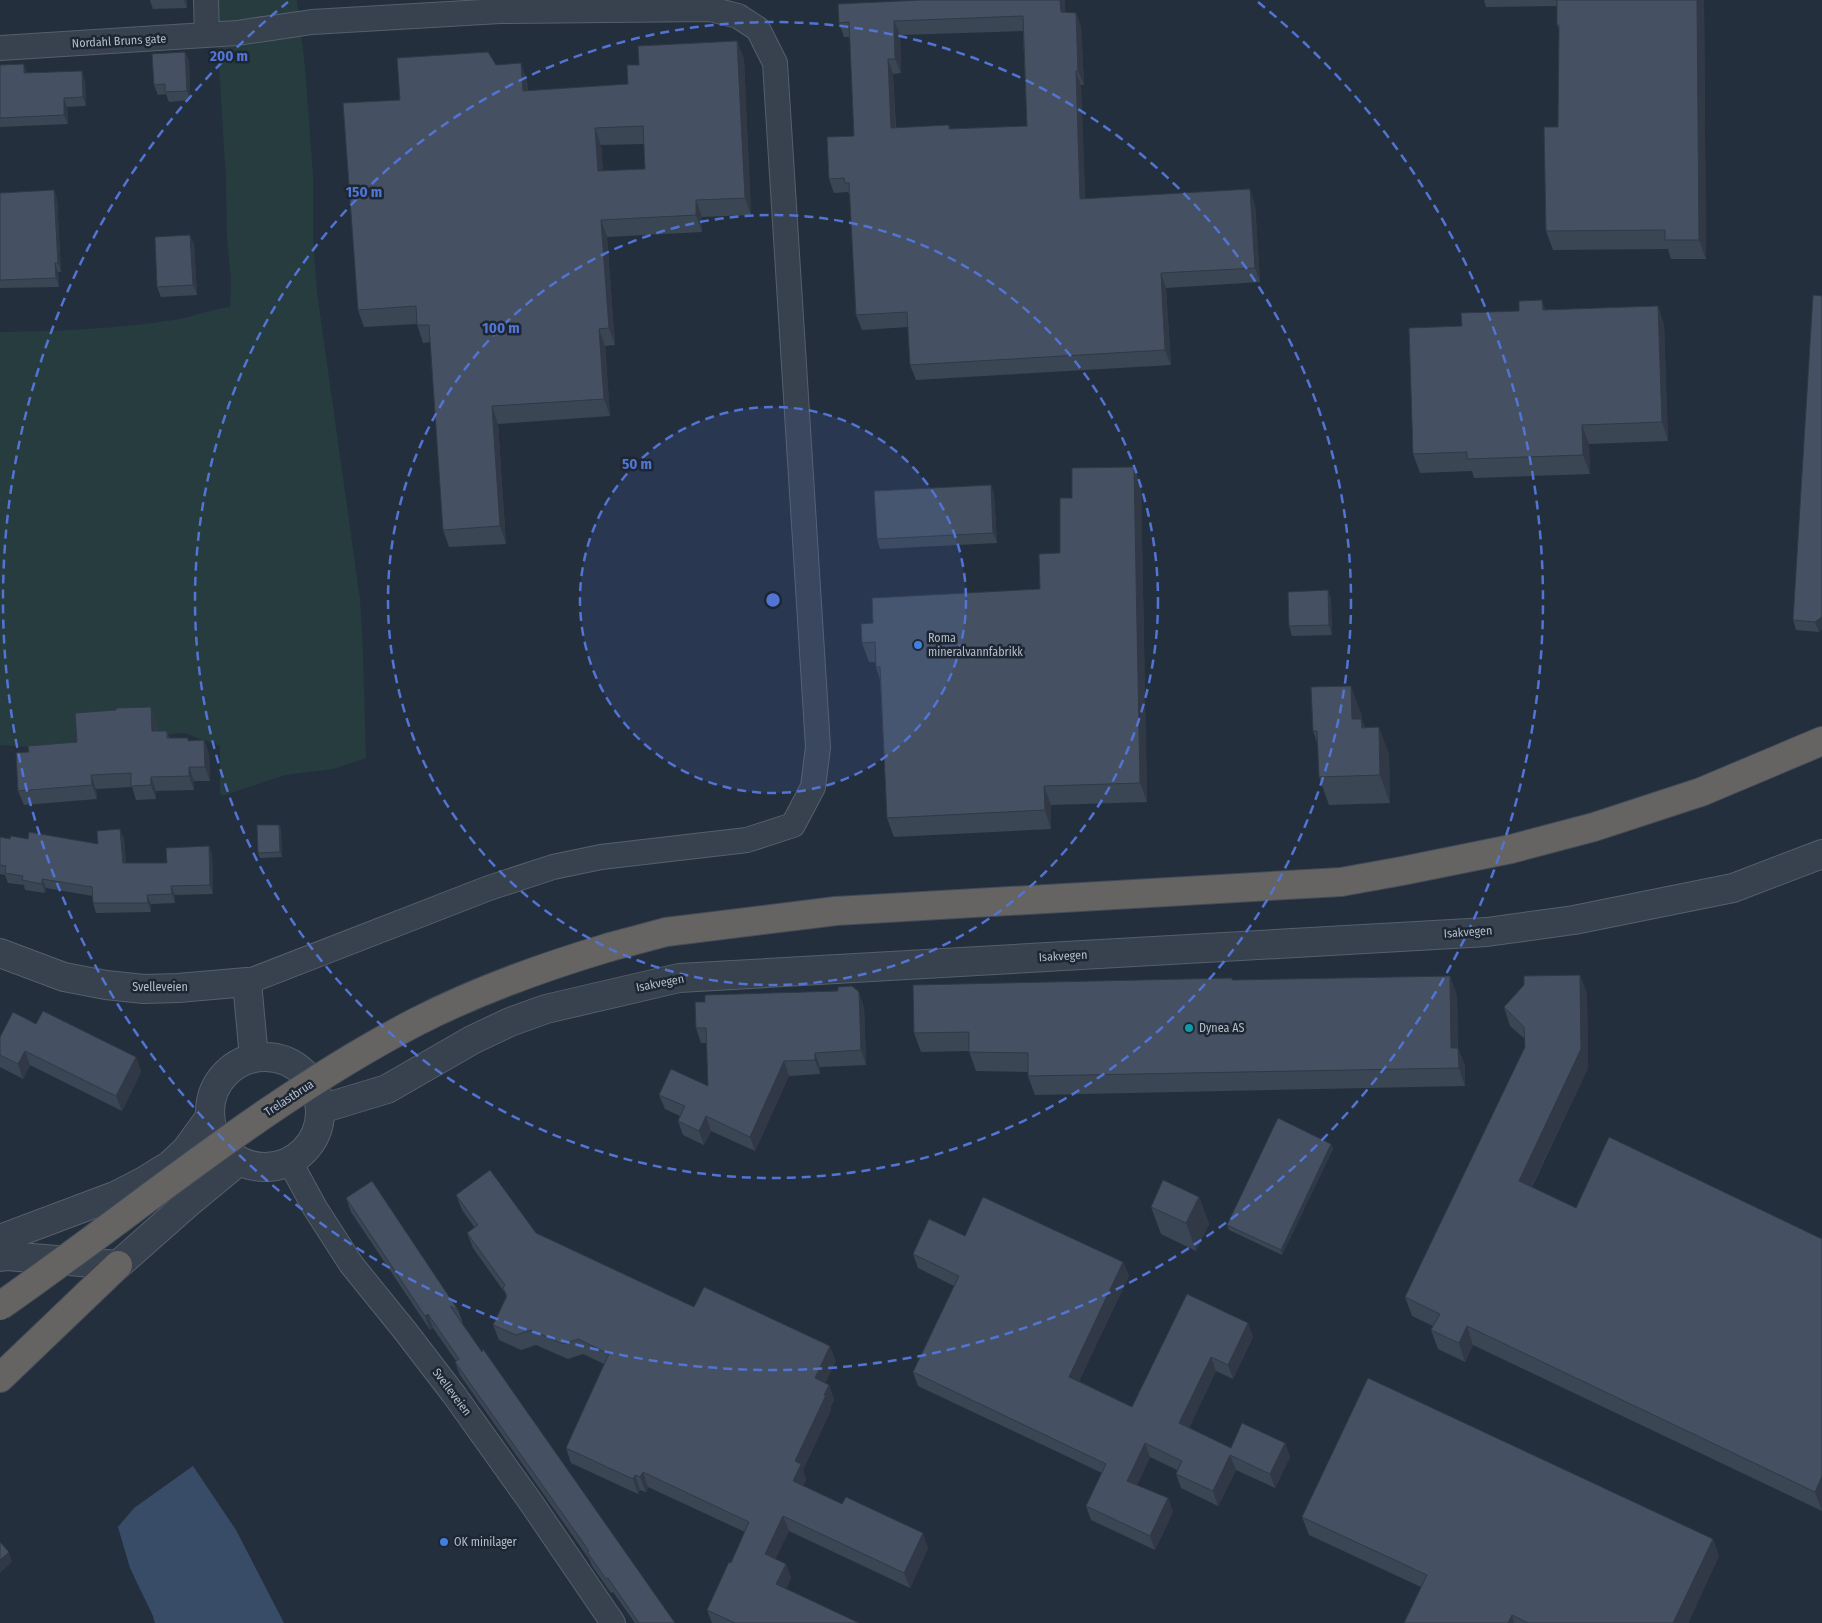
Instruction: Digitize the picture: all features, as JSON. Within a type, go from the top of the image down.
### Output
[{"type":"highway","name":"Trelastbrua","points":[[0,1306],[232,1136],[296,1093],[360,1054],[416,1022],[478,993],[525,975],[610,947],[666,932],[836,911],[1341,882],[1511,849],[1594,827],[1701,792],[1822,741]]},
{"type":"highway","points":[[0,1378],[118,1265]]},
{"type":"street","points":[[206,0],[207,36]]},
{"type":"street","name":"Nordahl Bruns gate","points":[[0,48],[207,36],[312,22],[500,11],[710,9],[738,16],[758,29],[775,63],[818,747],[813,787],[792,825],[747,840],[601,858],[553,867],[489,888],[248,982]]},
{"type":"street","name":"Isakvegen","points":[[321,1109],[387,1089],[472,1040],[510,1022],[546,1009],[680,978],[1487,932],[1574,920],[1733,888],[1822,854]]},
{"type":"street","name":"Svelleveien","points":[[0,954],[64,977],[144,990],[248,982]]},
{"type":"street","points":[[248,982],[254,1058]]},
{"type":"street","points":[[265,1057],[284,1060],[294,1065],[309,1078],[318,1095],[321,1109],[319,1128],[308,1148],[282,1166],[262,1168],[239,1161],[230,1156],[218,1141],[210,1117],[211,1099],[222,1078],[237,1066],[254,1058],[265,1057]]},
{"type":"street","points":[[0,1239],[117,1195],[144,1181],[170,1165],[186,1150],[210,1117]]},
{"type":"street","points":[[0,1257],[118,1265],[186,1204],[239,1161]]},
{"type":"street","name":"Svelleveien","points":[[290,1162],[315,1208],[351,1264],[455,1396],[532,1504],[613,1623]]},
{"type":"green space","points":[[215,0],[297,0],[305,67],[313,175],[313,238],[317,292],[360,599],[366,758],[333,769],[285,775],[222,796],[220,793],[220,746],[184,733],[29,747],[0,745],[0,332],[130,326],[174,320],[230,307],[231,281]]},
{"type":"water","points":[[193,1466],[236,1530],[284,1623],[155,1623],[130,1568],[118,1527],[134,1508]]},
{"type":"building","points":[[921,0],[1060,0],[1061,12],[1076,13],[1080,199],[1250,189],[1255,268],[1161,273],[1165,350],[910,365],[907,312],[856,315],[849,183],[845,183],[844,178],[829,179],[827,137],[854,136],[849,22],[839,23],[838,4]],"holes":[[[1023,16],[1027,126],[949,129],[949,125],[891,128],[888,59],[895,59],[894,21]]]},
{"type":"building","points":[[1557,0],[1697,0],[1699,240],[1665,240],[1665,230],[1546,231],[1544,127],[1558,127],[1559,25],[1557,25]]},
{"type":"building","points":[[737,41],[745,198],[696,200],[696,215],[601,220],[609,328],[599,329],[604,399],[492,406],[500,526],[443,530],[429,325],[417,325],[416,306],[358,310],[343,103],[400,100],[397,58],[488,52],[496,65],[521,63],[523,91],[628,84],[627,65],[639,65],[638,46]],"holes":[[[643,126],[645,169],[598,171],[595,128]]]},
{"type":"building","points":[[185,52],[187,91],[165,92],[165,84],[154,85],[152,54]]},
{"type":"building","points":[[24,64],[24,73],[82,71],[83,97],[64,98],[64,115],[0,118],[0,65]]},
{"type":"building","points":[[54,190],[58,263],[55,263],[56,278],[0,280],[0,193]]},
{"type":"building","points":[[190,235],[193,285],[157,287],[155,237]]},
{"type":"building","points":[[1813,295],[1822,296],[1822,617],[1815,622],[1793,620]]},
{"type":"building","points":[[1542,300],[1543,310],[1658,306],[1662,422],[1582,425],[1583,455],[1467,459],[1467,452],[1413,454],[1409,328],[1462,326],[1461,313],[1519,311],[1519,301]]},
{"type":"building","points":[[1134,467],[1140,783],[1044,786],[1045,810],[887,818],[880,667],[876,667],[875,642],[862,643],[861,624],[873,623],[872,598],[1040,589],[1039,554],[1060,553],[1060,498],[1072,498],[1072,468]]},
{"type":"building","points":[[991,485],[993,533],[877,539],[874,491]]},
{"type":"building","points":[[1328,590],[1329,625],[1289,626],[1288,592]]},
{"type":"building","points":[[1351,686],[1352,719],[1361,719],[1362,728],[1379,727],[1380,775],[1319,777],[1317,731],[1313,731],[1311,687]]},
{"type":"building","points":[[151,707],[152,731],[167,731],[167,738],[188,738],[188,741],[204,740],[205,767],[189,767],[189,776],[151,777],[151,785],[131,786],[131,773],[91,775],[92,785],[18,791],[16,753],[29,752],[28,746],[77,742],[75,713],[116,710],[116,708]]},
{"type":"building","points":[[257,825],[279,825],[280,852],[258,853]]},
{"type":"building","points":[[120,829],[123,863],[167,863],[166,848],[209,846],[210,885],[171,886],[172,894],[147,895],[148,903],[93,903],[92,887],[42,879],[42,884],[22,880],[23,876],[5,873],[6,866],[0,865],[0,837],[10,839],[11,836],[28,839],[29,832],[98,844],[97,831]]},
{"type":"building","points":[[1580,975],[1581,1049],[1519,1181],[1576,1208],[1609,1137],[1822,1239],[1822,1476],[1815,1492],[1467,1326],[1459,1343],[1431,1330],[1440,1314],[1405,1297],[1525,1047],[1524,1027],[1504,1007],[1524,985],[1524,976]]},
{"type":"building","name":"Dynea AS","points":[[1450,976],[1451,1048],[1458,1048],[1459,1068],[1028,1076],[1028,1053],[969,1052],[969,1032],[914,1033],[913,985],[1232,978],[1232,980]]},
{"type":"building","points":[[852,986],[859,992],[861,1050],[815,1053],[815,1060],[784,1061],[750,1137],[706,1116],[699,1131],[678,1121],[685,1106],[659,1095],[671,1069],[708,1086],[706,1028],[696,1028],[695,1002],[705,1002],[705,995],[838,991],[838,987]]},
{"type":"building","points":[[43,1011],[136,1057],[116,1096],[25,1051],[18,1064],[0,1055],[0,1037],[13,1012],[36,1024]]},
{"type":"building","points":[[1278,1118],[1331,1144],[1281,1250],[1227,1225]]},
{"type":"building","points":[[490,1170],[536,1233],[694,1307],[704,1287],[830,1346],[815,1378],[829,1385],[795,1461],[801,1464],[793,1481],[842,1504],[846,1497],[923,1533],[904,1573],[783,1516],[765,1554],[786,1564],[776,1584],[859,1623],[735,1623],[707,1610],[749,1522],[643,1472],[640,1477],[635,1475],[633,1479],[566,1448],[609,1354],[578,1339],[563,1344],[531,1330],[516,1335],[493,1325],[507,1296],[503,1288],[505,1285],[467,1233],[478,1225],[456,1195]]},
{"type":"building","points":[[1163,1180],[1199,1197],[1186,1223],[1151,1207]]},
{"type":"building","points":[[372,1181],[458,1310],[450,1306],[482,1352],[483,1349],[675,1623],[639,1623],[608,1578],[606,1579],[587,1552],[589,1551],[455,1362],[459,1359],[428,1314],[425,1316],[346,1198]]},
{"type":"building","points":[[983,1197],[1123,1262],[1069,1377],[1132,1407],[1187,1294],[1248,1323],[1228,1365],[1211,1357],[1179,1423],[1231,1448],[1242,1423],[1285,1443],[1270,1474],[1230,1455],[1213,1491],[1176,1474],[1182,1461],[1145,1443],[1127,1481],[1168,1498],[1150,1536],[1086,1506],[1106,1464],[913,1372],[959,1276],[913,1254],[929,1219],[965,1236]]},
{"type":"building","points":[[1368,1378],[1713,1539],[1673,1623],[1528,1623],[1512,1615],[1508,1623],[1404,1623],[1427,1575],[1302,1517]]},
{"type":"building","points":[[0,1542],[9,1552],[0,1560]]},
{"type":"place","name":"Roma mineralvannfabrikk","points":[[918,645]]},
{"type":"place","name":"Dynea AS","points":[[1189,1028]]},
{"type":"place","name":"OK minilager","points":[[444,1542]]}]
